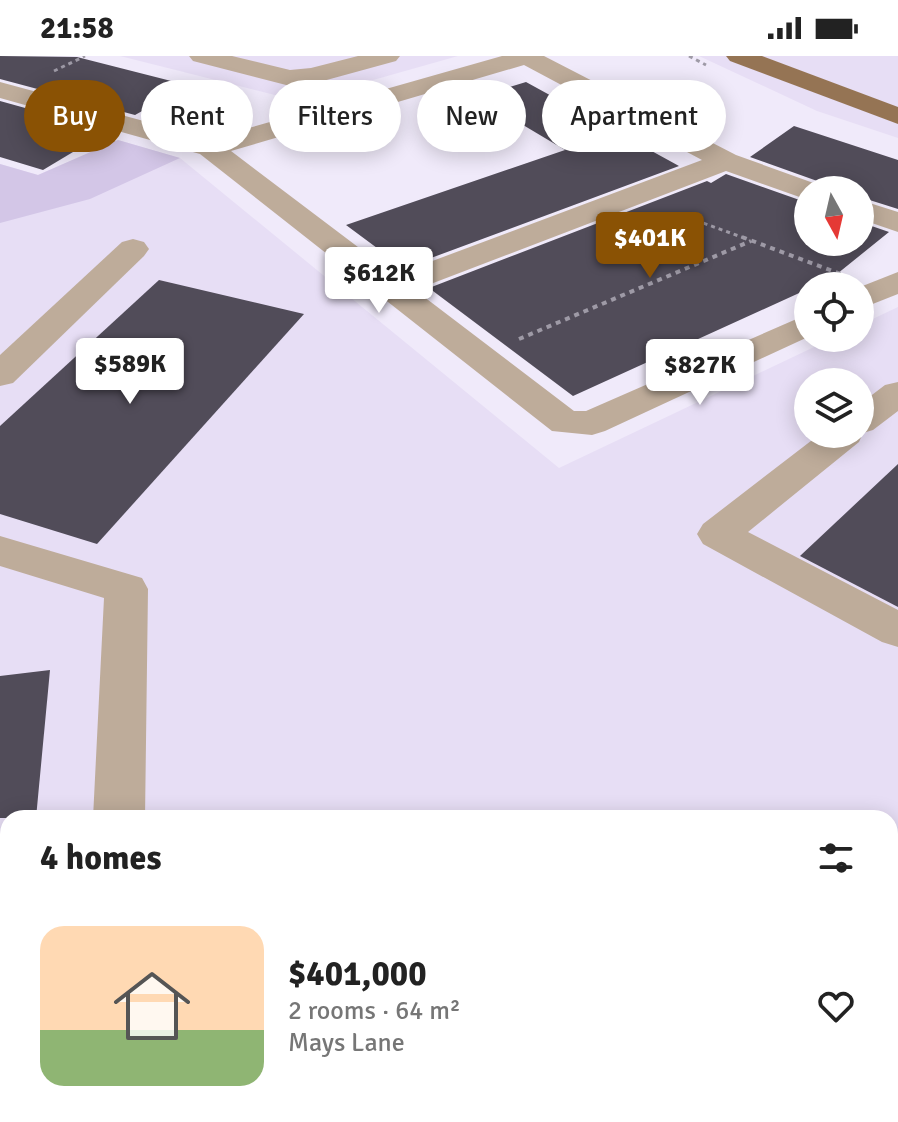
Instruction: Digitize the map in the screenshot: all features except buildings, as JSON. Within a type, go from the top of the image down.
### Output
[{"type":"main road","points":[[739,56],[898,116]]},
{"type":"main road","points":[[798,56],[898,94]]},
{"type":"street","points":[[202,56],[290,78],[302,78],[387,56]]},
{"type":"street","points":[[253,136],[528,56],[726,161],[794,186]]},
{"type":"street","points":[[0,90],[141,129]]},
{"type":"street","points":[[215,152],[558,419],[575,425],[592,423],[794,330]]},
{"type":"street","points":[[391,288],[726,161]]},
{"type":"street","points":[[874,214],[898,223]]},
{"type":"street","points":[[0,375],[133,249]]},
{"type":"street","points":[[874,411],[898,393]]},
{"type":"street","points":[[827,448],[718,534],[898,630]]},
{"type":"street","points":[[0,551],[126,589],[119,810]]},
{"type":"path","points":[[631,197],[880,290]]},
{"type":"path","points":[[508,343],[751,241]]},
{"type":"shaded area","points":[[120,56],[458,56],[373,80],[269,80],[269,93],[253,89],[253,80],[215,80]]},
{"type":"shaded area","points":[[699,56],[898,56],[898,138],[817,111]]},
{"type":"shaded area","points":[[125,142],[141,147],[141,152],[159,152],[180,158],[559,468],[803,352],[874,352],[874,318],[898,307],[898,810],[0,810],[0,164],[38,175],[91,152],[125,152]]},
{"type":"shaded area","points":[[125,142],[141,147],[141,152],[159,152],[180,158],[90,199],[0,223],[0,164],[38,175],[91,152],[125,152]]}]
